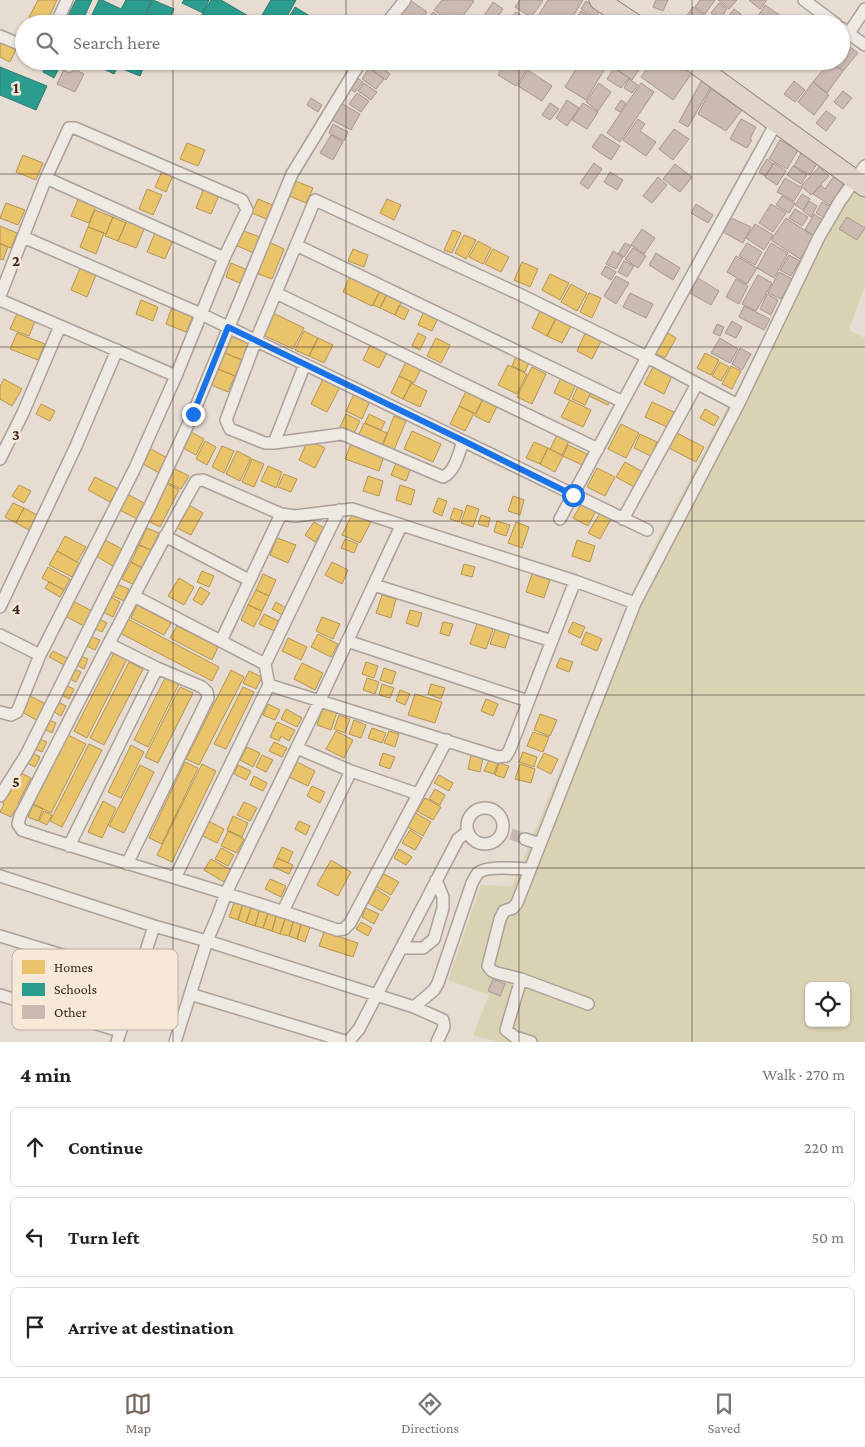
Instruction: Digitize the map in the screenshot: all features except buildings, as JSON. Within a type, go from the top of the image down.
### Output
[{"type":"highway","points":[[599,0],[622,15]]},
{"type":"highway","points":[[703,70],[776,123],[862,178]]},
{"type":"street","points":[[60,15],[67,0]]},
{"type":"street","points":[[393,15],[405,0]]},
{"type":"street","points":[[804,0],[824,15]]},
{"type":"street","points":[[850,25],[865,10]]},
{"type":"street","points":[[850,34],[865,45]]},
{"type":"street","points":[[0,36],[15,42]]},
{"type":"street","points":[[0,796],[26,756],[151,504],[193,414],[292,174],[356,70]]},
{"type":"street","points":[[560,519],[776,123]]},
{"type":"street","points":[[0,712],[11,715],[17,712],[40,655],[134,470],[176,376],[224,258],[247,210],[242,200],[75,128],[69,128],[46,178],[0,298],[176,376]]},
{"type":"street","points":[[46,178],[224,258]]},
{"type":"street","points":[[588,1004],[521,979],[492,971],[488,966],[500,919],[504,911],[513,908],[517,903],[635,603],[738,405],[819,237],[840,201],[862,178]]},
{"type":"street","points":[[464,441],[449,474],[443,477],[342,434],[274,443],[230,429],[226,420],[256,340],[315,200],[519,294],[647,357],[738,405]]},
{"type":"street","points":[[23,237],[201,314],[646,530]]},
{"type":"street","points":[[296,245],[623,402]]},
{"type":"street","points":[[276,293],[598,449]]},
{"type":"street","points":[[0,459],[23,413],[60,326]]},
{"type":"street","points":[[0,607],[76,446],[117,350]]},
{"type":"street","points":[[274,443],[305,364]]},
{"type":"street","points":[[623,519],[697,384]]},
{"type":"street","points":[[447,740],[350,924],[344,929],[337,930],[226,893],[69,846],[22,830],[18,824],[20,816],[165,536],[196,481],[203,480],[281,514],[295,516],[352,509],[575,581],[635,603]]},
{"type":"street","points":[[175,878],[268,684],[264,664],[339,510]]},
{"type":"street","points":[[221,641],[281,514]]},
{"type":"street","points":[[175,1042],[207,941],[226,893],[320,700],[401,526]]},
{"type":"street","points":[[165,536],[249,580]]},
{"type":"street","points":[[268,684],[498,757],[506,756],[575,581]]},
{"type":"street","points":[[374,585],[552,641]]},
{"type":"street","points":[[134,596],[264,664]]},
{"type":"street","points":[[0,635],[40,655]]},
{"type":"street","points":[[347,641],[528,700]]},
{"type":"street","points":[[109,644],[202,688],[208,698],[127,864]]},
{"type":"street","points":[[69,846],[157,668]]},
{"type":"street","points":[[296,748],[351,771],[418,794]]},
{"type":"street","points":[[283,911],[351,771]]},
{"type":"street","points":[[480,808],[490,808],[498,813],[507,832],[490,845],[481,845],[472,840],[467,832],[467,822],[472,813],[480,808]]},
{"type":"street","points":[[190,994],[348,1042],[359,1028],[458,839],[467,832]]},
{"type":"street","points":[[525,839],[540,844]]},
{"type":"street","points":[[414,1007],[434,990],[438,983],[477,873],[494,869],[530,869]]},
{"type":"street","points":[[0,876],[414,1007],[443,1020],[444,1027],[437,1042]]},
{"type":"street","points":[[401,948],[423,948],[434,939],[444,908],[443,897],[436,880]]},
{"type":"street","points":[[146,949],[154,926]]},
{"type":"street","points":[[0,936],[42,949]]},
{"type":"street","points":[[521,979],[506,1030],[514,1037],[530,1042]]},
{"type":"street","points":[[0,995],[12,999]]},
{"type":"street","points":[[98,1030],[118,1037]]},
{"type":"shaded area","points":[[855,180],[865,187],[865,287],[849,330],[865,338],[865,1042],[496,1042],[473,1035],[489,995],[448,980],[481,885],[512,886],[649,556],[784,300]]},
{"type":"tunnel","points":[[511,834],[525,839]]},
{"type":"route","points":[[193,414],[228,327],[573,495]]}]
